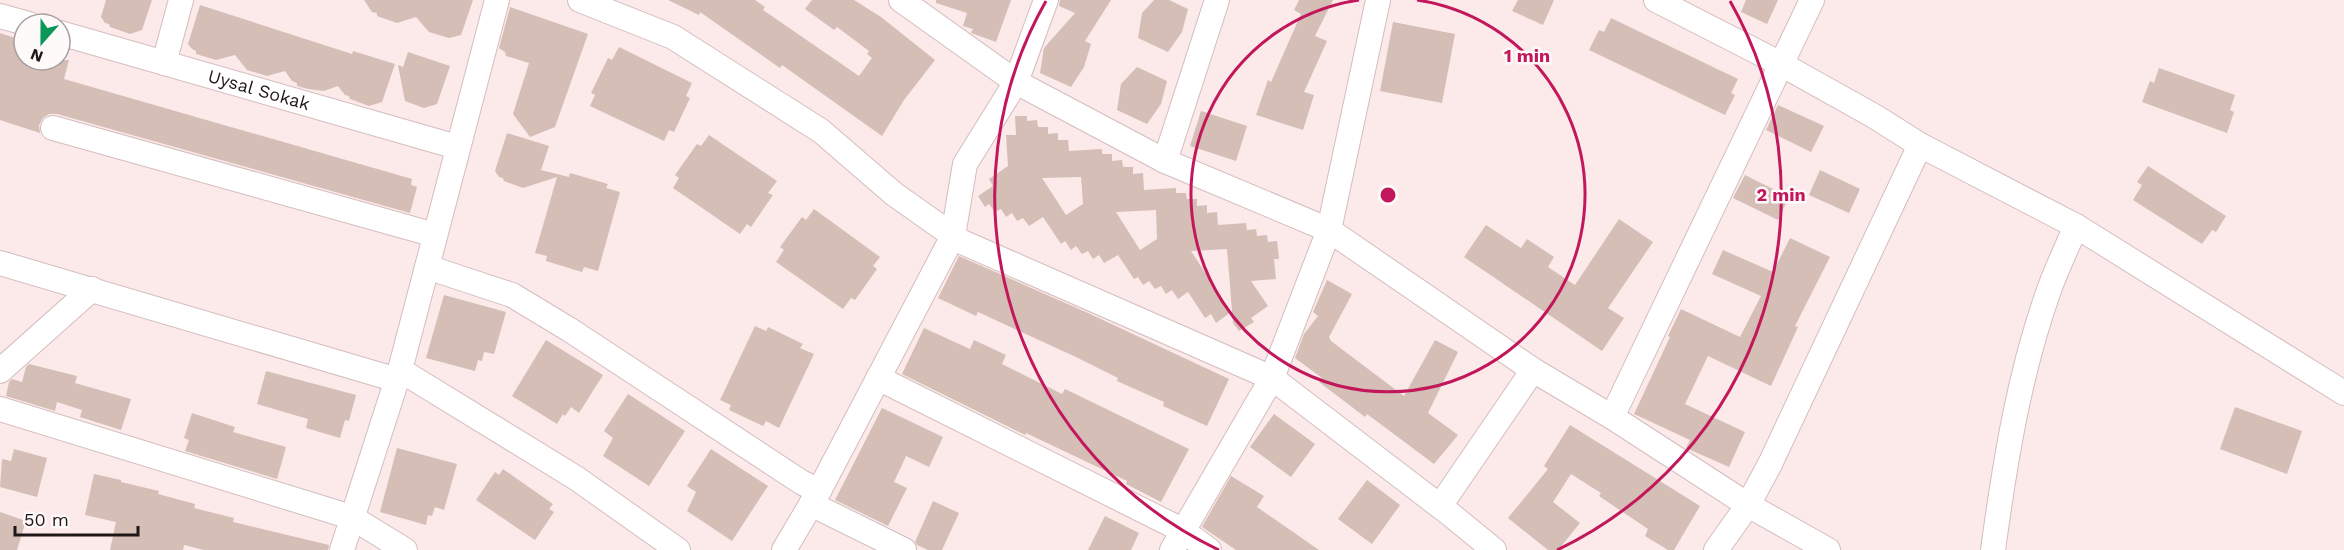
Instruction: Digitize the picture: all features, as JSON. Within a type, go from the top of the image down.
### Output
[{"type":"street","points":[[164,63],[181,0]]},
{"type":"street","points":[[342,550],[399,375],[497,0]]},
{"type":"street","points":[[580,0],[673,37],[732,74],[821,131],[894,194],[962,242],[1272,378],[1494,550]]},
{"type":"street","points":[[901,0],[1016,82],[1165,161],[1329,230],[1533,370],[1612,417],[1748,505],[1828,550]]},
{"type":"street","points":[[784,550],[815,497],[953,236],[964,164],[1016,82],[1046,0]]},
{"type":"street","points":[[1165,161],[1217,0]]},
{"type":"street","points":[[1177,540],[1272,378],[1329,230],[1378,0]]},
{"type":"street","points":[[1656,0],[1781,64],[1874,116],[1920,145],[2076,226],[2344,393]]},
{"type":"street","points":[[1612,417],[1812,0]]},
{"type":"street","name":"Uysal Sokak","points":[[72,36],[457,147]]},
{"type":"street","points":[[53,128],[435,235]]},
{"type":"street","points":[[1716,550],[1748,505],[1770,464],[1920,145]]},
{"type":"street","points":[[1993,550],[2006,454],[2019,393],[2049,289],[2076,226]]},
{"type":"street","points":[[0,262],[92,290],[399,375],[576,478],[678,550]]},
{"type":"street","points":[[427,267],[512,295],[570,330],[801,482],[815,497],[904,550]]},
{"type":"street","points":[[0,371],[92,290]]},
{"type":"street","points":[[1440,506],[1533,370]]},
{"type":"street","points":[[878,378],[1177,540],[1209,550]]},
{"type":"street","points":[[0,409],[351,517],[405,550]]},
{"type":"building","points":[[106,0],[152,0],[142,30],[130,34],[105,23],[101,17]]},
{"type":"building","points":[[364,0],[473,0],[461,35],[449,38],[429,32],[416,17],[397,23],[377,16],[377,13],[372,12]]},
{"type":"building","points":[[668,0],[755,0],[765,7],[763,10],[859,76],[872,58],[867,54],[869,51],[837,27],[834,30],[805,9],[812,0],[854,0],[881,17],[935,60],[904,100],[882,136],[782,65],[780,68],[700,12],[699,15]]},
{"type":"building","points":[[936,0],[1011,0],[996,42],[971,33],[973,29],[963,26],[967,13],[936,3]]},
{"type":"building","points":[[1060,0],[1111,0],[1085,41],[1091,44],[1084,67],[1071,87],[1040,73],[1044,48],[1075,13],[1059,6]]},
{"type":"building","points":[[1154,0],[1169,0],[1188,9],[1182,32],[1168,52],[1138,38],[1142,13]]},
{"type":"building","points":[[1299,0],[1333,0],[1315,36],[1327,41],[1304,92],[1314,95],[1303,130],[1256,115],[1268,80],[1271,82],[1301,14],[1294,10]]},
{"type":"building","points":[[1518,0],[1554,0],[1543,25],[1512,11]]},
{"type":"building","points":[[1746,0],[1778,0],[1767,24],[1741,12]]},
{"type":"building","points":[[200,5],[352,54],[353,51],[395,64],[382,102],[369,106],[350,99],[338,86],[324,91],[297,86],[297,83],[292,81],[285,71],[267,76],[247,70],[235,55],[216,60],[196,54],[196,51],[188,44]]},
{"type":"building","points":[[510,7],[588,34],[555,127],[530,137],[513,114],[529,63],[506,56],[505,52],[499,48]]},
{"type":"building","points":[[1611,18],[1738,79],[1731,93],[1735,95],[1725,115],[1589,50],[1599,30],[1604,32]]},
{"type":"building","points":[[1393,22],[1455,34],[1442,103],[1380,91]]},
{"type":"building","points":[[0,33],[12,37],[12,72],[66,72],[64,79],[412,179],[411,185],[417,187],[410,213],[57,114],[49,114],[43,118],[39,125],[40,133],[0,120]]},
{"type":"building","points":[[619,47],[692,83],[686,96],[690,98],[674,132],[669,130],[664,141],[590,106],[595,95],[591,93],[608,58],[612,60]]},
{"type":"building","points":[[408,52],[450,66],[437,104],[424,108],[405,101],[398,65],[403,67]]},
{"type":"building","points":[[1137,67],[1167,81],[1161,104],[1147,124],[1117,110],[1121,84]]},
{"type":"building","points":[[2159,68],[2235,95],[2230,110],[2234,112],[2227,133],[2142,102],[2150,81],[2154,83]]},
{"type":"building","points":[[1778,105],[1824,126],[1811,152],[1766,130]]},
{"type":"building","points":[[1201,111],[1247,126],[1236,161],[1190,146]]},
{"type":"building","points":[[1015,116],[1027,116],[1027,121],[1037,120],[1038,127],[1048,127],[1048,134],[1058,133],[1058,140],[1068,140],[1069,151],[1102,149],[1102,154],[1112,154],[1112,161],[1122,160],[1123,167],[1133,167],[1133,174],[1143,173],[1144,190],[1176,188],[1176,193],[1186,193],[1187,199],[1197,199],[1197,206],[1207,205],[1207,213],[1217,212],[1218,225],[1246,223],[1247,230],[1256,229],[1257,236],[1267,235],[1268,242],[1277,241],[1279,259],[1274,259],[1276,279],[1251,281],[1268,306],[1251,318],[1254,322],[1239,331],[1233,323],[1227,249],[1191,251],[1231,312],[1216,323],[1211,314],[1205,318],[1188,292],[1178,299],[1172,290],[1166,294],[1161,286],[1155,289],[1149,281],[1143,285],[1138,277],[1134,279],[1118,255],[1104,263],[1099,255],[1093,259],[1088,251],[1082,254],[1076,246],[1071,250],[1065,241],[1061,244],[1043,217],[1029,226],[1023,218],[1017,221],[1012,213],[1006,217],[1001,209],[995,212],[989,204],[985,207],[978,196],[993,186],[989,179],[1008,166],[1006,135],[1016,135]],"holes":[[[1081,177],[1083,204],[1066,215],[1042,178]],[[1156,210],[1157,239],[1140,250],[1116,212]]]},
{"type":"building","points":[[507,133],[549,146],[541,170],[569,177],[570,173],[608,184],[606,188],[620,192],[598,271],[584,267],[582,272],[546,261],[547,256],[535,253],[557,177],[523,188],[499,177],[495,171]]},
{"type":"building","points":[[709,135],[777,181],[768,193],[773,195],[751,227],[747,224],[740,234],[673,188],[679,178],[675,175],[697,144],[701,146]]},
{"type":"building","points":[[2148,166],[2226,216],[2216,232],[2212,230],[2202,244],[2133,200],[2142,185],[2137,182]]},
{"type":"building","points":[[1820,170],[1860,189],[1849,213],[1809,195]]},
{"type":"building","points":[[1745,175],[1789,197],[1778,220],[1733,198]]},
{"type":"building","points":[[814,209],[880,257],[873,266],[877,269],[855,300],[851,298],[843,309],[776,262],[784,250],[780,247],[802,217],[806,220]]},
{"type":"building","points":[[1619,219],[1653,242],[1608,308],[1624,318],[1602,351],[1464,257],[1486,225],[1521,248],[1527,239],[1554,257],[1548,267],[1575,285]]},
{"type":"building","points":[[1790,238],[1830,257],[1795,326],[1798,327],[1771,386],[1708,356],[1685,404],[1745,432],[1729,467],[1686,448],[1690,440],[1634,414],[1681,309],[1740,337],[1761,296],[1712,274],[1723,250],[1773,272]]},
{"type":"building","points":[[959,256],[1229,379],[1207,426],[1163,406],[1164,402],[1117,381],[1118,378],[1078,358],[978,312],[976,316],[938,298]]},
{"type":"building","points":[[1327,280],[1352,294],[1329,337],[1331,341],[1404,396],[1435,340],[1458,352],[1428,413],[1458,435],[1434,464],[1367,414],[1365,417],[1319,382],[1322,378],[1295,358],[1304,334],[1318,316],[1313,312]]},
{"type":"building","points":[[444,295],[506,312],[494,354],[484,352],[482,361],[478,360],[475,371],[426,358]]},
{"type":"building","points":[[755,326],[766,331],[768,327],[803,344],[800,348],[814,354],[779,428],[766,421],[763,426],[729,410],[731,405],[720,400]]},
{"type":"building","points":[[924,328],[970,349],[974,340],[1006,355],[1002,364],[1062,394],[1065,389],[1189,449],[1161,502],[1126,484],[1127,481],[1026,433],[1025,435],[902,374]]},
{"type":"building","points":[[546,340],[603,375],[579,413],[571,407],[557,424],[512,396]]},
{"type":"building","points":[[29,364],[77,376],[75,383],[131,399],[121,430],[80,417],[82,410],[57,402],[55,411],[6,396],[9,382],[12,379],[22,382]]},
{"type":"building","points":[[266,371],[356,395],[349,421],[345,420],[340,438],[306,428],[308,419],[257,404]]},
{"type":"building","points":[[628,394],[685,431],[649,486],[603,456],[613,438],[604,431]]},
{"type":"building","points":[[2235,407],[2302,431],[2287,474],[2220,449]]},
{"type":"building","points":[[882,408],[943,437],[929,467],[906,456],[894,482],[907,488],[888,526],[835,500]]},
{"type":"building","points":[[192,413],[235,427],[233,432],[286,447],[277,479],[185,451],[189,440],[184,438]]},
{"type":"building","points":[[1274,414],[1315,444],[1291,477],[1250,447]]},
{"type":"building","points":[[1570,425],[1700,506],[1674,550],[1668,550],[1645,536],[1648,529],[1599,496],[1601,493],[1571,474],[1553,502],[1580,523],[1558,550],[1548,550],[1508,518],[1548,469],[1544,466]]},
{"type":"building","points":[[397,448],[457,464],[444,510],[435,507],[432,516],[428,515],[426,525],[380,512]]},
{"type":"building","points":[[14,449],[47,458],[37,497],[0,487],[2,459],[11,461]]},
{"type":"building","points":[[711,449],[768,486],[732,541],[687,511],[696,492],[687,486]]},
{"type":"building","points":[[503,469],[553,504],[549,509],[554,512],[535,540],[476,500],[495,472],[499,475]]},
{"type":"building","points":[[94,474],[159,491],[158,494],[195,504],[194,508],[234,518],[233,522],[329,545],[328,550],[204,550],[184,545],[183,550],[110,550],[116,522],[85,515]]},
{"type":"building","points":[[1231,476],[1264,496],[1257,507],[1319,550],[1236,550],[1202,527]]},
{"type":"building","points":[[1367,480],[1400,505],[1372,544],[1338,519]]},
{"type":"building","points":[[933,501],[959,513],[942,550],[928,550],[915,542]]},
{"type":"building","points":[[0,512],[26,521],[17,550],[0,550]]},
{"type":"building","points":[[1105,516],[1139,533],[1131,550],[1088,550]]}]
